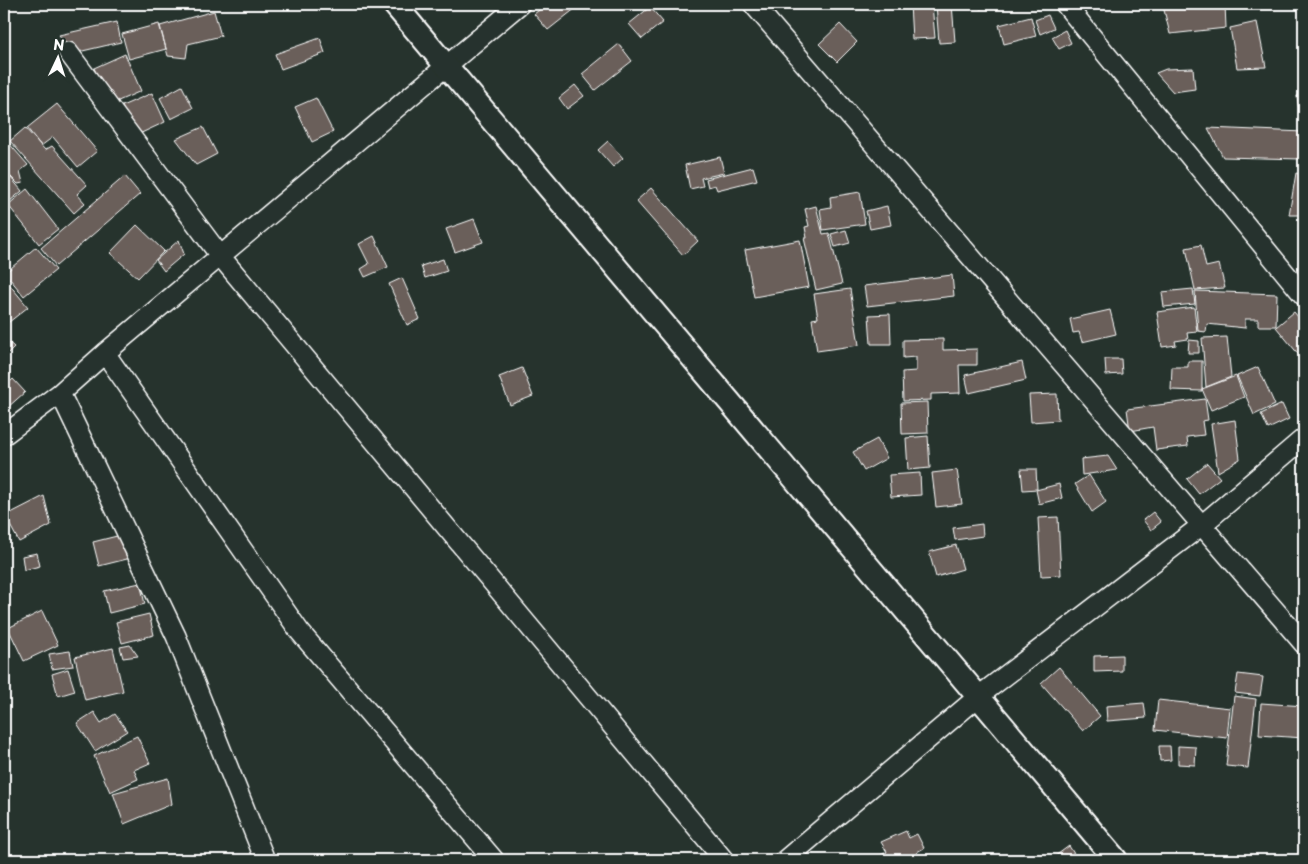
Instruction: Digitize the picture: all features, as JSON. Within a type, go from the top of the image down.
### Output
[{"type":"street","points":[[394,4],[1116,860]]},
{"type":"street","points":[[4,435],[60,393],[445,65],[520,4]]},
{"type":"street","points":[[753,4],[1304,644]]},
{"type":"street","points":[[1065,4],[1304,296]]},
{"type":"street","points":[[68,52],[221,257],[724,860]]},
{"type":"street","points":[[105,353],[300,632],[494,860]]},
{"type":"street","points":[[60,393],[176,636],[265,860]]},
{"type":"street","points":[[784,860],[979,696],[1202,525],[1304,438]]},
{"type":"building","points":[[547,4],[581,4],[548,30],[534,14]]},
{"type":"building","points":[[910,4],[932,4],[935,38],[912,39]]},
{"type":"building","points":[[936,4],[952,4],[955,42],[939,43]]},
{"type":"building","points":[[979,4],[1003,4],[980,9]]},
{"type":"building","points":[[1225,4],[1226,28],[1170,34],[1163,6]]},
{"type":"building","points":[[650,7],[663,22],[642,39],[629,24]]},
{"type":"building","points":[[214,11],[221,36],[188,44],[186,58],[168,56],[160,26]]},
{"type":"building","points":[[1048,15],[1054,28],[1040,34],[1035,20]]},
{"type":"building","points":[[1031,17],[1036,36],[1004,44],[999,25]]},
{"type":"building","points":[[117,22],[121,42],[74,53],[59,35]]},
{"type":"building","points":[[1257,22],[1266,67],[1237,68],[1230,28]]},
{"type":"building","points":[[159,24],[166,49],[129,59],[122,34]]},
{"type":"building","points":[[840,24],[857,42],[837,62],[819,44]]},
{"type":"building","points":[[1065,30],[1071,43],[1059,49],[1052,37]]},
{"type":"building","points":[[320,38],[325,53],[281,69],[275,54]]},
{"type":"building","points":[[619,44],[632,61],[595,90],[582,74]]},
{"type":"building","points":[[125,54],[141,91],[116,102],[107,98],[94,68]]},
{"type":"building","points":[[1193,68],[1195,89],[1173,92],[1156,73],[1166,69]]},
{"type":"building","points":[[575,85],[584,96],[567,109],[559,98]]},
{"type":"building","points":[[182,86],[193,108],[171,119],[160,98]]},
{"type":"building","points":[[152,93],[165,122],[135,136],[122,106]]},
{"type":"building","points":[[1304,95],[1304,117],[1300,118],[1297,96]]},
{"type":"building","points":[[316,98],[333,132],[312,142],[295,107]]},
{"type":"building","points":[[57,104],[97,151],[78,167],[53,137],[41,146],[27,128]]},
{"type":"building","points":[[203,127],[217,154],[196,165],[176,139]]},
{"type":"building","points":[[25,128],[45,150],[52,146],[87,185],[77,194],[85,203],[74,213],[10,141]]},
{"type":"building","points":[[1208,128],[1304,132],[1301,159],[1223,157]]},
{"type":"building","points":[[7,141],[28,165],[20,171],[23,183],[18,184],[5,171],[22,191],[4,206],[4,143]]},
{"type":"building","points":[[608,141],[623,158],[613,167],[598,150]]},
{"type":"building","points":[[720,157],[724,173],[701,178],[703,186],[690,189],[685,165]]},
{"type":"building","points":[[753,167],[757,180],[717,190],[715,185],[708,187],[706,179]]},
{"type":"building","points":[[1296,173],[1304,175],[1304,215],[1289,215]]},
{"type":"building","points":[[125,176],[140,194],[56,266],[41,248]]},
{"type":"building","points":[[651,188],[698,241],[683,255],[636,201]]},
{"type":"building","points":[[27,189],[58,229],[39,244],[8,205]]},
{"type":"building","points":[[860,192],[865,224],[823,230],[820,209],[831,207],[830,197]]},
{"type":"building","points":[[816,206],[823,234],[829,233],[842,284],[816,290],[804,238],[807,238],[805,227],[809,226],[805,209]]},
{"type":"building","points":[[887,206],[891,225],[870,229],[866,211]]},
{"type":"building","points":[[474,219],[483,242],[455,252],[446,229]]},
{"type":"building","points":[[137,225],[164,251],[138,278],[110,253]]},
{"type":"building","points":[[846,230],[850,243],[835,247],[831,234]]},
{"type":"building","points":[[374,236],[388,267],[365,277],[361,269],[369,264],[359,244]]},
{"type":"building","points":[[179,240],[184,254],[164,271],[156,260]]},
{"type":"building","points":[[800,240],[809,287],[754,297],[745,250]]},
{"type":"building","points":[[1201,245],[1206,267],[1219,264],[1225,288],[1195,290],[1186,248]]},
{"type":"building","points":[[36,247],[56,270],[24,296],[5,273]]},
{"type":"building","points":[[443,259],[447,271],[425,278],[421,266]]},
{"type":"building","points":[[952,275],[954,296],[867,306],[864,286]]},
{"type":"building","points":[[4,278],[28,307],[4,326]]},
{"type":"building","points":[[402,278],[420,319],[407,325],[389,284]]},
{"type":"building","points":[[850,289],[859,345],[817,351],[812,319],[818,318],[814,294]]},
{"type":"building","points":[[1193,289],[1195,304],[1164,307],[1162,292]]},
{"type":"building","points":[[1195,291],[1277,294],[1276,326],[1258,326],[1258,319],[1245,319],[1245,328],[1207,324],[1206,332],[1198,331]]},
{"type":"building","points":[[1194,307],[1197,332],[1187,333],[1188,339],[1175,341],[1176,345],[1162,347],[1157,312]]},
{"type":"building","points":[[1110,310],[1116,334],[1082,342],[1079,332],[1073,333],[1070,319]]},
{"type":"building","points":[[1294,312],[1304,324],[1304,361],[1276,327]]},
{"type":"building","points":[[890,314],[891,344],[871,344],[869,315]]},
{"type":"building","points":[[1227,337],[1231,377],[1206,387],[1202,338]]},
{"type":"building","points":[[4,338],[14,347],[4,357]]},
{"type":"building","points":[[943,339],[943,350],[977,349],[977,365],[959,365],[960,393],[931,394],[931,400],[903,401],[902,372],[916,371],[916,357],[903,358],[903,340]]},
{"type":"building","points":[[1189,340],[1199,341],[1199,353],[1188,353]]},
{"type":"building","points":[[1105,359],[1121,359],[1122,374],[1106,375]]},
{"type":"building","points":[[1188,361],[1202,361],[1202,391],[1171,390],[1172,367],[1188,367]]},
{"type":"building","points":[[1022,362],[1026,380],[969,393],[965,375]]},
{"type":"building","points":[[1258,367],[1275,405],[1254,415],[1237,376]]},
{"type":"building","points":[[522,368],[533,396],[510,405],[499,377]]},
{"type":"building","points":[[1236,376],[1244,397],[1211,410],[1202,389]]},
{"type":"building","points":[[13,379],[25,392],[7,408],[4,405],[4,388]]},
{"type":"building","points":[[1057,394],[1058,420],[1031,422],[1029,395]]},
{"type":"building","points":[[1205,399],[1208,420],[1202,421],[1204,435],[1187,437],[1188,446],[1156,450],[1153,427],[1130,431],[1127,409]]},
{"type":"building","points":[[927,402],[928,433],[902,434],[901,403]]},
{"type":"building","points":[[1282,404],[1289,419],[1268,429],[1261,414]]},
{"type":"building","points":[[1235,420],[1240,459],[1218,472],[1211,424]]},
{"type":"building","points":[[928,436],[930,468],[908,470],[906,438]]},
{"type":"building","points":[[877,439],[887,458],[864,471],[853,452]]},
{"type":"building","points":[[1108,456],[1117,470],[1082,475],[1081,459]]},
{"type":"building","points":[[1207,463],[1220,478],[1199,494],[1187,479]]},
{"type":"building","points":[[1021,469],[1036,469],[1037,489],[1023,490]]},
{"type":"building","points":[[957,470],[962,504],[936,507],[932,473]]},
{"type":"building","points":[[920,473],[921,495],[891,497],[889,475]]},
{"type":"building","points":[[1089,475],[1106,502],[1092,512],[1075,484]]},
{"type":"building","points":[[1059,484],[1062,498],[1039,504],[1036,490]]},
{"type":"building","points":[[44,496],[51,525],[19,542],[5,516]]},
{"type":"building","points":[[1153,512],[1161,522],[1151,530],[1143,520]]},
{"type":"building","points":[[1058,517],[1061,575],[1041,576],[1038,518]]},
{"type":"building","points":[[982,524],[983,536],[955,540],[953,528]]},
{"type":"building","points":[[125,534],[131,558],[99,566],[93,542]]},
{"type":"building","points":[[956,545],[963,569],[936,577],[929,552]]},
{"type":"building","points":[[37,553],[40,566],[24,570],[22,556]]},
{"type":"building","points":[[140,583],[145,604],[109,613],[104,591]]},
{"type":"building","points":[[42,611],[58,645],[24,661],[8,628]]},
{"type":"building","points":[[149,614],[154,635],[122,643],[116,622]]},
{"type":"building","points":[[130,645],[138,656],[123,658],[120,647]]},
{"type":"building","points":[[113,648],[123,691],[85,700],[75,657]]},
{"type":"building","points":[[70,651],[73,666],[52,669],[49,654]]},
{"type":"building","points":[[1122,655],[1122,671],[1094,672],[1094,656]]},
{"type":"building","points":[[1059,667],[1100,716],[1083,731],[1041,683]]},
{"type":"building","points":[[68,669],[75,691],[58,696],[52,674]]},
{"type":"building","points":[[1238,674],[1263,677],[1260,696],[1235,693]]},
{"type":"building","points":[[1234,696],[1256,699],[1248,768],[1226,766]]},
{"type":"building","points":[[1158,700],[1230,708],[1227,738],[1155,730]]},
{"type":"building","points":[[1144,703],[1146,718],[1107,721],[1106,706]]},
{"type":"building","points":[[1261,703],[1304,706],[1304,738],[1259,735]]},
{"type":"building","points":[[94,712],[101,723],[115,714],[127,731],[95,751],[77,723]]},
{"type":"building","points":[[137,736],[150,763],[134,770],[138,779],[110,792],[94,756]]},
{"type":"building","points":[[1159,746],[1170,746],[1171,760],[1160,761]]},
{"type":"building","points":[[1178,746],[1196,747],[1195,765],[1178,764]]},
{"type":"building","points":[[168,778],[172,804],[124,824],[113,793]]},
{"type":"building","points":[[906,831],[909,838],[917,834],[924,848],[917,852],[920,860],[876,860],[875,858],[887,852],[881,842]]},
{"type":"building","points":[[1069,846],[1078,860],[1056,860],[1054,857]]}]
